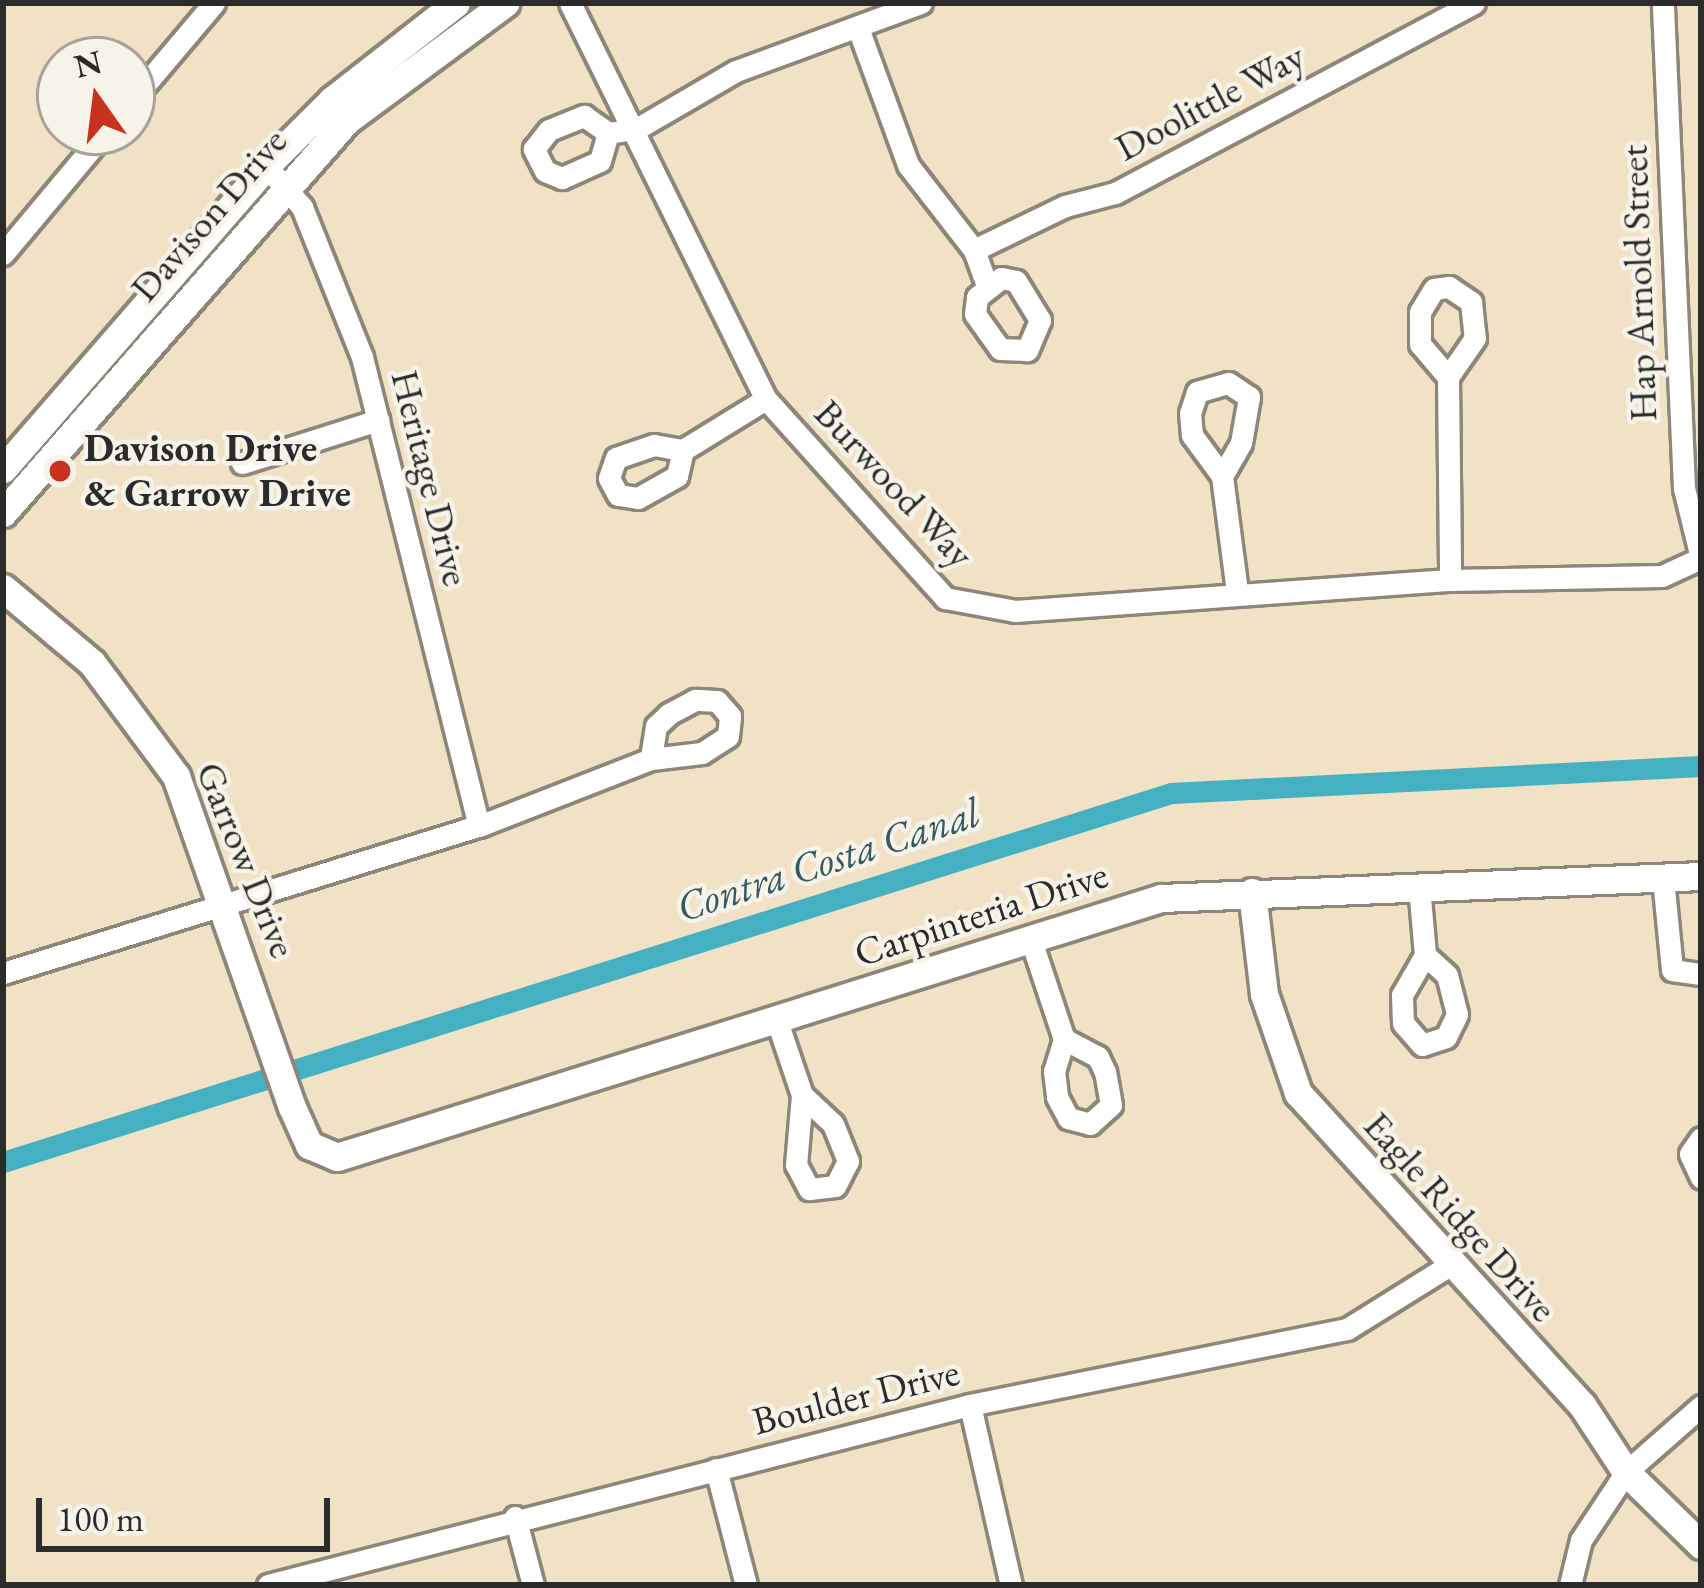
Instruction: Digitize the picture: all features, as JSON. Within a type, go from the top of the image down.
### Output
[{"type":"street","points":[[156,72],[214,3]]},
{"type":"street","name":"Davison Drive","points":[[3,513],[332,100],[456,3]]},
{"type":"street","name":"Davison Drive","points":[[3,469],[276,174],[418,60],[505,3]]},
{"type":"street","name":"Burwood Way","points":[[570,3],[638,128],[766,399],[945,598],[1015,611],[1450,580],[1662,577],[1701,558]]},
{"type":"street","points":[[608,133],[638,128],[736,71],[921,3]]},
{"type":"street","name":"Doolittle Way","points":[[974,250],[1065,206],[1114,194],[1474,3]]},
{"type":"street","name":"Hap Arnold Street","points":[[1664,3],[1684,488],[1701,558]]},
{"type":"street","points":[[858,28],[908,165],[974,250],[987,285]]},
{"type":"street","points":[[3,254],[85,156]]},
{"type":"street","name":"Heritage Drive","points":[[276,174],[362,357],[479,826]]},
{"type":"street","points":[[1448,377],[1450,580]]},
{"type":"street","points":[[683,450],[766,399]]},
{"type":"street","points":[[242,463],[378,420]]},
{"type":"street","points":[[1222,476],[1237,592]]},
{"type":"street","name":"Garrow Drive","points":[[3,587],[92,663],[176,776],[216,905],[272,1034],[292,1106],[309,1145]]},
{"type":"street","points":[[3,973],[479,826],[651,759]]},
{"type":"street","name":"Carpinteria Drive","points":[[309,1145],[337,1156],[1161,898],[1701,876]]},
{"type":"street","points":[[1663,878],[1672,970],[1701,974]]},
{"type":"street","points":[[1419,886],[1425,955]]},
{"type":"street","name":"Eagle Ridge Drive","points":[[1252,892],[1264,994],[1298,1093],[1582,1405],[1626,1472],[1701,1545]]},
{"type":"street","points":[[1030,937],[1064,1039]]},
{"type":"street","points":[[777,1021],[802,1095]]},
{"type":"street","points":[[1701,1138],[1690,1154],[1701,1178]]},
{"type":"street","name":"Boulder Drive","points":[[268,1585],[515,1517],[970,1405],[1347,1329],[1450,1264]]},
{"type":"street","points":[[970,1405],[1011,1585]]},
{"type":"street","points":[[1570,1585],[1581,1540],[1626,1472],[1701,1406]]},
{"type":"street","points":[[716,1469],[746,1585]]},
{"type":"street","points":[[515,1517],[532,1585]]},
{"type":"waterway","name":"Contra Costa Canal","points":[[3,1162],[1171,793],[1701,766]]},
{"type":"place","name":"Davison Drive & Garrow Drive","points":[[60,471]]}]
